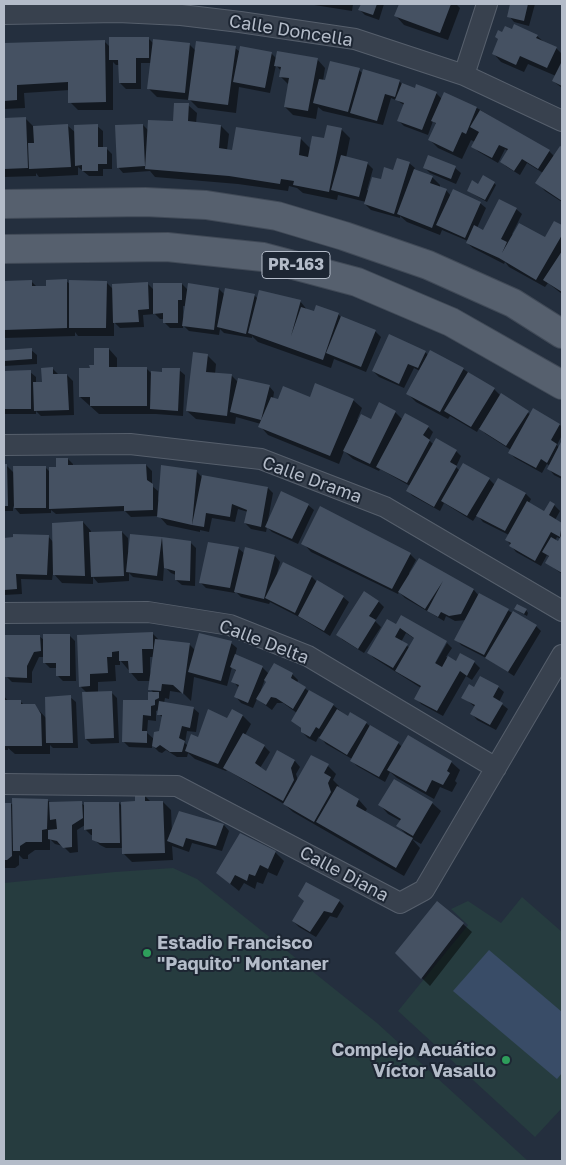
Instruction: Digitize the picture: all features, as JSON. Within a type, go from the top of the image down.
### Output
[{"type":"main road","name":"PR-163","points":[[4,204],[145,202],[206,205],[277,216],[344,236],[428,266],[513,303],[562,334]]},
{"type":"main road","name":"PR-163","points":[[4,249],[167,247],[263,256],[357,282],[443,319],[562,385]]},
{"type":"street","points":[[464,75],[487,4]]},
{"type":"street","name":"Calle Doncella","points":[[4,14],[118,12],[181,15],[355,39],[464,75],[562,121]]},
{"type":"street","name":"Calle Drama","points":[[4,445],[130,444],[261,459],[385,507],[562,611]]},
{"type":"street","name":"Calle Delta","points":[[4,614],[148,612],[230,625],[308,656],[496,768]]},
{"type":"street","name":"Calle Diana","points":[[4,784],[177,786],[400,903],[424,890],[562,655]]},
{"type":"green space","name":"Estadio Francisco \"Paquito\" Montaner","points":[[173,868],[197,879],[377,1023],[528,1161],[4,1161],[4,883]]},
{"type":"green space","name":"Complejo Acuático Víctor Vasallo","points":[[522,897],[562,932],[562,1108],[535,1137],[398,1011],[468,925],[451,909],[468,901],[501,923]]},
{"type":"water","points":[[489,950],[562,1012],[562,1073],[557,1079],[453,991]]},
{"type":"building","points":[[361,4],[377,4],[373,15],[358,10]]},
{"type":"building","points":[[399,4],[451,4],[440,33],[394,16]]},
{"type":"building","points":[[510,4],[528,4],[524,21],[507,17]]},
{"type":"building","points":[[514,24],[538,35],[536,38],[557,47],[547,68],[520,56],[516,65],[492,54],[498,39],[495,37],[498,30],[502,32],[505,26],[512,29]]},
{"type":"building","points":[[109,37],[149,37],[149,58],[136,58],[136,83],[119,83],[118,60],[109,60]]},
{"type":"building","points":[[153,39],[190,43],[185,93],[147,89]]},
{"type":"building","points":[[105,40],[106,102],[68,103],[68,82],[17,85],[17,100],[4,101],[4,43]]},
{"type":"building","points":[[196,41],[236,46],[228,105],[188,100]]},
{"type":"building","points":[[240,46],[272,52],[265,88],[233,82]]},
{"type":"building","points":[[277,51],[318,58],[308,111],[284,107],[289,78],[279,77],[281,67],[274,66]]},
{"type":"building","points":[[330,61],[360,68],[348,112],[313,103],[319,79],[325,80]]},
{"type":"building","points":[[562,61],[562,86],[552,81]]},
{"type":"building","points":[[363,69],[400,80],[395,97],[385,94],[377,121],[350,113]]},
{"type":"building","points":[[402,83],[415,88],[416,84],[437,92],[422,130],[397,121],[404,103],[395,100]]},
{"type":"building","points":[[444,92],[477,107],[466,134],[462,132],[453,152],[428,140],[436,123],[431,121]]},
{"type":"building","points":[[174,103],[189,103],[188,121],[221,125],[219,148],[232,150],[236,127],[301,137],[299,155],[308,157],[312,136],[324,138],[327,125],[342,128],[329,192],[293,185],[294,181],[281,179],[280,184],[229,176],[145,169],[148,120],[173,121]]},
{"type":"building","points":[[480,110],[550,150],[538,169],[522,159],[514,171],[500,162],[508,149],[499,145],[492,158],[471,147],[479,132],[470,127]]},
{"type":"building","points":[[26,117],[28,168],[4,169],[4,118]]},
{"type":"building","points":[[68,124],[71,167],[29,169],[28,143],[34,143],[33,126]]},
{"type":"building","points":[[98,124],[98,147],[107,147],[107,164],[98,164],[98,171],[82,171],[82,165],[75,166],[74,125]]},
{"type":"building","points":[[143,124],[145,166],[117,168],[115,125]]},
{"type":"building","points":[[560,146],[562,147],[562,201],[535,183]]},
{"type":"building","points":[[341,155],[368,162],[359,197],[331,190]]},
{"type":"building","points":[[428,155],[456,166],[451,179],[423,168]]},
{"type":"building","points":[[397,158],[410,162],[394,214],[364,204],[372,177],[381,179],[384,167],[393,170]]},
{"type":"building","points":[[414,169],[433,176],[430,183],[447,189],[432,228],[397,214]]},
{"type":"building","points":[[483,175],[495,182],[485,200],[467,191],[472,180],[478,184]]},
{"type":"building","points":[[453,189],[481,202],[465,238],[436,225]]},
{"type":"building","points":[[499,199],[517,208],[501,239],[507,242],[502,253],[519,223],[545,237],[554,221],[562,225],[562,235],[536,280],[499,258],[466,243],[474,225],[483,230]]},
{"type":"building","points":[[562,251],[562,292],[543,280]]},
{"type":"building","points":[[67,279],[67,328],[4,330],[4,281],[32,280],[32,286],[46,286],[46,280]]},
{"type":"building","points":[[69,280],[107,281],[106,328],[69,328]]},
{"type":"building","points":[[148,282],[149,309],[138,310],[139,322],[113,323],[112,284]]},
{"type":"building","points":[[153,283],[182,283],[182,300],[178,300],[178,323],[163,323],[163,313],[153,314]]},
{"type":"building","points":[[188,283],[219,288],[214,330],[182,326]]},
{"type":"building","points":[[225,288],[255,294],[246,334],[217,327]]},
{"type":"building","points":[[259,290],[301,300],[291,336],[301,307],[314,311],[316,305],[339,313],[323,360],[248,333]]},
{"type":"building","points":[[341,316],[376,330],[361,367],[326,353]]},
{"type":"building","points":[[389,334],[426,351],[418,368],[408,364],[399,384],[372,371]]},
{"type":"building","points":[[32,348],[32,359],[4,361],[4,350]]},
{"type":"building","points":[[94,348],[109,348],[109,367],[147,367],[147,406],[90,406],[90,397],[79,397],[79,368],[90,368],[89,365],[94,365]]},
{"type":"building","points":[[430,350],[464,368],[440,412],[406,394]]},
{"type":"building","points":[[193,352],[208,354],[206,372],[232,374],[227,416],[186,411]]},
{"type":"building","points":[[53,367],[53,374],[67,374],[69,410],[34,411],[33,382],[42,382],[41,368]]},
{"type":"building","points":[[162,368],[180,368],[178,411],[150,409],[151,371],[162,372]]},
{"type":"building","points":[[31,370],[31,409],[4,409],[4,371]]},
{"type":"building","points":[[468,372],[495,388],[471,427],[444,411]]},
{"type":"building","points":[[238,378],[270,385],[261,420],[230,412]]},
{"type":"building","points":[[315,383],[354,399],[330,456],[258,427],[271,397],[278,399],[283,386],[310,397]]},
{"type":"building","points":[[501,393],[529,411],[506,446],[479,429]]},
{"type":"building","points":[[379,402],[396,411],[370,464],[343,451],[361,414],[371,419]]},
{"type":"building","points":[[533,408],[560,424],[551,440],[557,444],[547,463],[541,459],[536,468],[508,453]]},
{"type":"building","points":[[405,413],[429,426],[423,435],[430,440],[407,483],[376,467]]},
{"type":"building","points":[[436,438],[457,450],[450,462],[457,466],[434,507],[406,491]]},
{"type":"building","points":[[562,440],[562,477],[547,469]]},
{"type":"building","points":[[56,458],[68,458],[68,465],[146,464],[147,480],[153,484],[153,510],[124,511],[124,506],[49,509],[49,467],[56,467]]},
{"type":"building","points":[[463,463],[490,478],[467,516],[441,501]]},
{"type":"building","points":[[4,464],[7,464],[8,506],[4,506]]},
{"type":"building","points":[[161,465],[197,470],[192,525],[157,517]]},
{"type":"building","points":[[13,466],[46,466],[46,508],[14,508]]},
{"type":"building","points":[[202,475],[268,487],[261,527],[244,523],[247,510],[232,504],[230,517],[206,513],[204,527],[192,525]]},
{"type":"building","points":[[498,478],[526,493],[505,531],[476,516]]},
{"type":"building","points":[[281,491],[309,504],[292,539],[265,527]]},
{"type":"building","points":[[527,501],[544,511],[550,501],[555,504],[549,515],[562,523],[560,537],[551,532],[535,561],[509,546],[511,543],[505,540]]},
{"type":"building","points":[[320,506],[411,553],[392,589],[301,544]]},
{"type":"building","points":[[83,521],[85,576],[53,575],[52,523]]},
{"type":"building","points":[[122,531],[124,576],[91,577],[89,532]]},
{"type":"building","points":[[13,534],[49,535],[47,575],[16,574],[17,589],[4,590],[4,538],[13,537]]},
{"type":"building","points":[[130,534],[162,537],[157,576],[126,572]]},
{"type":"building","points":[[562,534],[562,573],[545,563],[549,556],[542,552],[551,537],[558,541]]},
{"type":"building","points":[[162,537],[191,541],[190,581],[175,580],[175,571],[164,568]]},
{"type":"building","points":[[208,542],[239,547],[230,588],[199,583]]},
{"type":"building","points":[[245,547],[275,555],[264,599],[234,592]]},
{"type":"building","points":[[419,558],[474,589],[461,614],[449,616],[441,612],[438,617],[427,611],[443,581],[425,609],[398,592]]},
{"type":"building","points":[[283,562],[312,576],[295,613],[265,598]]},
{"type":"building","points":[[317,580],[344,596],[324,631],[298,616]]},
{"type":"building","points":[[364,591],[379,601],[369,616],[376,620],[358,649],[336,635]]},
{"type":"building","points":[[479,593],[509,609],[484,655],[454,640]]},
{"type":"building","points":[[517,604],[527,609],[524,614],[514,609]]},
{"type":"building","points":[[513,611],[537,625],[508,672],[485,658]]},
{"type":"building","points":[[401,615],[447,641],[435,663],[442,667],[448,656],[456,661],[460,653],[475,661],[467,676],[460,671],[437,711],[414,699],[421,686],[395,671],[414,638],[400,628],[395,637],[408,644],[393,668],[367,653],[387,619],[396,624]]},
{"type":"building","points":[[153,632],[153,649],[142,649],[143,673],[129,673],[128,661],[119,661],[119,651],[112,652],[112,657],[107,657],[108,673],[90,674],[90,686],[79,687],[77,635]]},
{"type":"building","points":[[199,633],[232,641],[221,681],[188,672]]},
{"type":"building","points":[[43,634],[70,634],[70,676],[56,676],[56,663],[43,663]]},
{"type":"building","points":[[5,635],[40,635],[41,651],[34,652],[27,666],[27,678],[5,677]]},
{"type":"building","points":[[155,639],[190,643],[183,694],[173,685],[162,684],[161,691],[148,690]]},
{"type":"building","points":[[235,654],[263,666],[248,703],[234,697],[239,685],[231,682],[236,670],[230,667]]},
{"type":"building","points":[[274,663],[293,673],[291,678],[306,687],[293,709],[276,698],[271,697],[266,705],[256,699]]},
{"type":"building","points":[[480,676],[499,686],[493,697],[503,703],[490,725],[470,714],[475,705],[461,698],[469,684],[474,687]]},
{"type":"building","points":[[309,690],[334,704],[319,729],[316,727],[310,737],[301,732],[301,728],[291,721]]},
{"type":"building","points":[[112,691],[114,738],[85,739],[82,692]]},
{"type":"building","points":[[148,692],[159,692],[159,698],[155,700],[155,705],[151,706],[151,716],[143,715],[142,731],[147,731],[147,743],[122,742],[123,700],[148,700]]},
{"type":"building","points":[[71,695],[73,743],[46,743],[45,697]]},
{"type":"building","points":[[4,700],[21,700],[21,704],[35,704],[41,714],[42,746],[5,746]]},
{"type":"building","points":[[159,701],[194,707],[190,728],[182,726],[179,738],[185,741],[182,752],[170,752],[160,745],[156,748],[152,746],[154,732],[159,731],[162,715],[157,715]]},
{"type":"building","points":[[208,709],[227,718],[232,709],[243,715],[218,764],[185,751],[191,734],[198,737]]},
{"type":"building","points":[[337,709],[348,716],[350,712],[367,722],[347,755],[319,738]]},
{"type":"building","points":[[370,725],[399,742],[379,777],[350,761]]},
{"type":"building","points":[[243,733],[265,745],[255,763],[266,771],[277,750],[295,760],[291,768],[294,780],[283,801],[223,768]]},
{"type":"building","points":[[408,735],[452,761],[447,771],[450,773],[443,785],[432,780],[426,792],[387,770]]},
{"type":"building","points":[[311,755],[329,764],[324,773],[331,777],[328,783],[331,792],[314,822],[283,804]]},
{"type":"building","points":[[394,779],[433,802],[413,836],[396,826],[401,819],[378,805]]},
{"type":"building","points":[[337,786],[359,799],[356,806],[413,838],[396,868],[316,822]]},
{"type":"building","points":[[135,794],[145,794],[145,801],[163,801],[165,853],[122,854],[121,802],[135,801]]},
{"type":"building","points":[[12,798],[48,799],[47,829],[42,830],[42,842],[26,842],[20,846],[20,851],[13,851]]},
{"type":"building","points":[[82,801],[83,818],[72,825],[72,847],[63,848],[57,841],[48,839],[48,830],[57,829],[56,819],[50,820],[49,802]]},
{"type":"building","points":[[84,802],[119,802],[120,843],[100,843],[92,840],[92,829],[84,830]]},
{"type":"building","points":[[4,803],[11,803],[12,856],[7,860],[4,860]]},
{"type":"building","points":[[179,811],[224,824],[216,846],[186,838],[183,847],[167,841]]},
{"type":"building","points":[[240,833],[276,851],[268,869],[260,865],[255,876],[249,874],[247,881],[235,875],[230,884],[216,873]]},
{"type":"building","points":[[306,882],[340,900],[332,913],[324,911],[310,932],[292,921],[304,901],[298,896]]},
{"type":"building","points":[[437,901],[464,923],[421,979],[395,953]]},
{"type":"place","name":"Estadio Francisco \"Paquito\" Montaner","points":[[147,953]]},
{"type":"place","name":"Complejo Acuático Víctor Vasallo","points":[[506,1060]]}]
